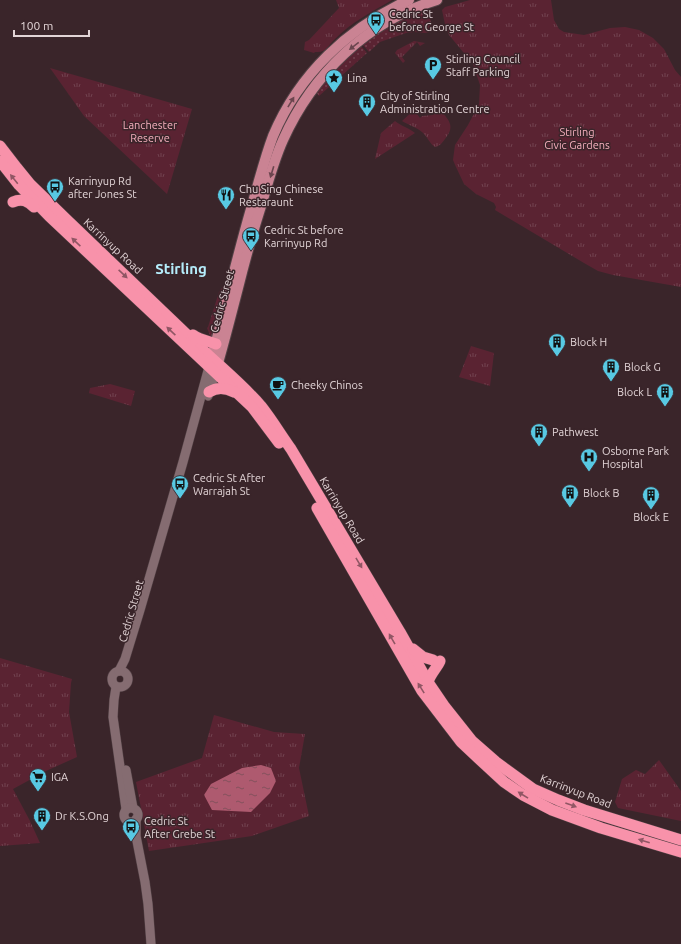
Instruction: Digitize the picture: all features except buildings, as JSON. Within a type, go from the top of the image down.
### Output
[{"type":"highway","name":"Karrinyup Road","points":[[0,146],[30,184],[177,325],[241,397],[252,407],[280,445],[418,684],[461,742],[499,777],[522,795],[552,810],[601,828],[681,852]]},
{"type":"highway","name":"Karrinyup Road","points":[[0,161],[19,185],[49,216],[260,406],[276,425],[428,682],[445,707],[472,741],[496,762],[533,789],[584,810],[681,840]]},
{"type":"highway","points":[[13,202],[25,200],[37,210],[49,216]]},
{"type":"highway","points":[[177,325],[200,339],[216,344]]},
{"type":"highway","points":[[209,392],[218,388],[225,389],[232,391],[241,397]]},
{"type":"highway","points":[[407,645],[423,657],[437,660],[438,666],[432,673],[428,682]]},
{"type":"highway","points":[[533,789],[556,805],[552,810]]},
{"type":"highway","points":[[661,834],[681,837]]},
{"type":"main road","name":"Cedric Street","points":[[123,672],[125,659],[185,455],[214,365],[216,344],[251,224],[267,153],[273,136],[283,115],[303,84],[322,60],[343,41],[368,22],[395,6],[409,0]]},
{"type":"main road","name":"Cedric Street","points":[[251,224],[282,141],[294,117],[306,98],[327,71],[351,48],[378,27],[401,15],[437,0]]},
{"type":"main road","name":"Cedric Street","points":[[123,672],[128,663],[209,392],[214,365],[234,285]]},
{"type":"main road","name":"Cedric Street","points":[[123,672],[129,678],[128,684],[126,686],[118,687],[112,682],[112,678],[114,673],[123,672]]},
{"type":"main road","name":"Cedric Street","points":[[118,687],[114,700],[113,717],[129,809],[124,812],[124,816],[132,820],[136,836],[145,882],[151,944]]},
{"type":"green space","points":[[336,0],[392,0],[341,33],[324,50],[314,53],[304,50],[305,42],[309,40],[339,8]]},
{"type":"green space","name":"Stirling Civic Gardens","points":[[470,0],[551,0],[554,20],[559,29],[564,32],[584,35],[610,28],[625,27],[639,30],[653,38],[664,49],[675,70],[681,77],[681,287],[598,271],[495,210],[496,207],[494,203],[476,194],[464,184],[453,160],[455,145],[479,104],[480,85],[473,64],[449,35],[442,10],[445,7]]},
{"type":"green space","points":[[422,11],[425,11],[430,19],[433,28],[430,32],[406,33],[380,42],[369,52],[362,44],[384,30]]},
{"type":"green space","points":[[414,41],[425,43],[420,46],[417,42],[402,57],[405,61],[403,63],[395,53],[397,50]]},
{"type":"green space","points":[[361,46],[367,53],[319,96],[316,92],[331,73]]},
{"type":"green space","name":"Lanchester Reserve","points":[[50,68],[192,109],[167,194],[84,116]]},
{"type":"green space","points":[[414,110],[420,118],[422,116],[433,115],[439,110],[447,118],[451,128],[448,135],[440,145],[435,147],[422,132],[402,121]]},
{"type":"green space","points":[[395,121],[415,133],[375,159],[381,133]]},
{"type":"green space","points":[[224,285],[226,286],[216,332],[211,338],[207,328],[219,292]]},
{"type":"green space","points":[[471,346],[494,353],[490,386],[459,377]]},
{"type":"green space","points":[[110,384],[135,391],[131,406],[89,393],[90,388]]},
{"type":"green space","points":[[0,658],[72,679],[69,712],[77,757],[46,771],[13,789],[40,843],[0,846]]},
{"type":"green space","points":[[214,715],[274,732],[305,734],[299,768],[309,816],[252,836],[149,851],[136,782],[202,758]]},
{"type":"green space","points":[[659,760],[681,791],[681,821],[618,808],[615,802],[622,779],[636,770],[645,774]]},
{"type":"water","points":[[261,765],[271,768],[276,781],[270,793],[251,812],[212,810],[204,795],[211,784],[242,768]]},
{"type":"place","name":"Cedric St before George St","points":[[376,35]]},
{"type":"place","name":"Stirling Council Staff Parking","points":[[433,80]]},
{"type":"place","name":"Lina","points":[[334,93]]},
{"type":"place","name":"City of Stirling Administration Centre","points":[[367,117]]},
{"type":"place","name":"Karrinyup Rd after Jones St","points":[[55,202]]},
{"type":"place","name":"Chu Sing Chinese Restaraunt","points":[[226,210]]},
{"type":"place","name":"Cedric St before Karrinyup Rd","points":[[251,251]]},
{"type":"place","name":"Block H","points":[[557,357]]},
{"type":"place","name":"Block G","points":[[611,382]]},
{"type":"place","name":"Cheeky Chinos","points":[[278,400]]},
{"type":"place","name":"Block L","points":[[665,407]]},
{"type":"place","name":"Pathwest","points":[[539,447]]},
{"type":"place","name":"Osborne Park Hospital","points":[[589,472]]},
{"type":"place","name":"Cedric St After Warrajah St","points":[[180,499]]},
{"type":"place","name":"Block B","points":[[570,508]]},
{"type":"place","name":"Block E","points":[[651,510]]},
{"type":"place","name":"IGA","points":[[38,792]]},
{"type":"place","name":"Dr K.S.Ong","points":[[42,831]]},
{"type":"place","name":"Cedric St After Grebe St","points":[[131,842]]},
{"type":"district","name":"Stirling","points":[[181,268]]}]
